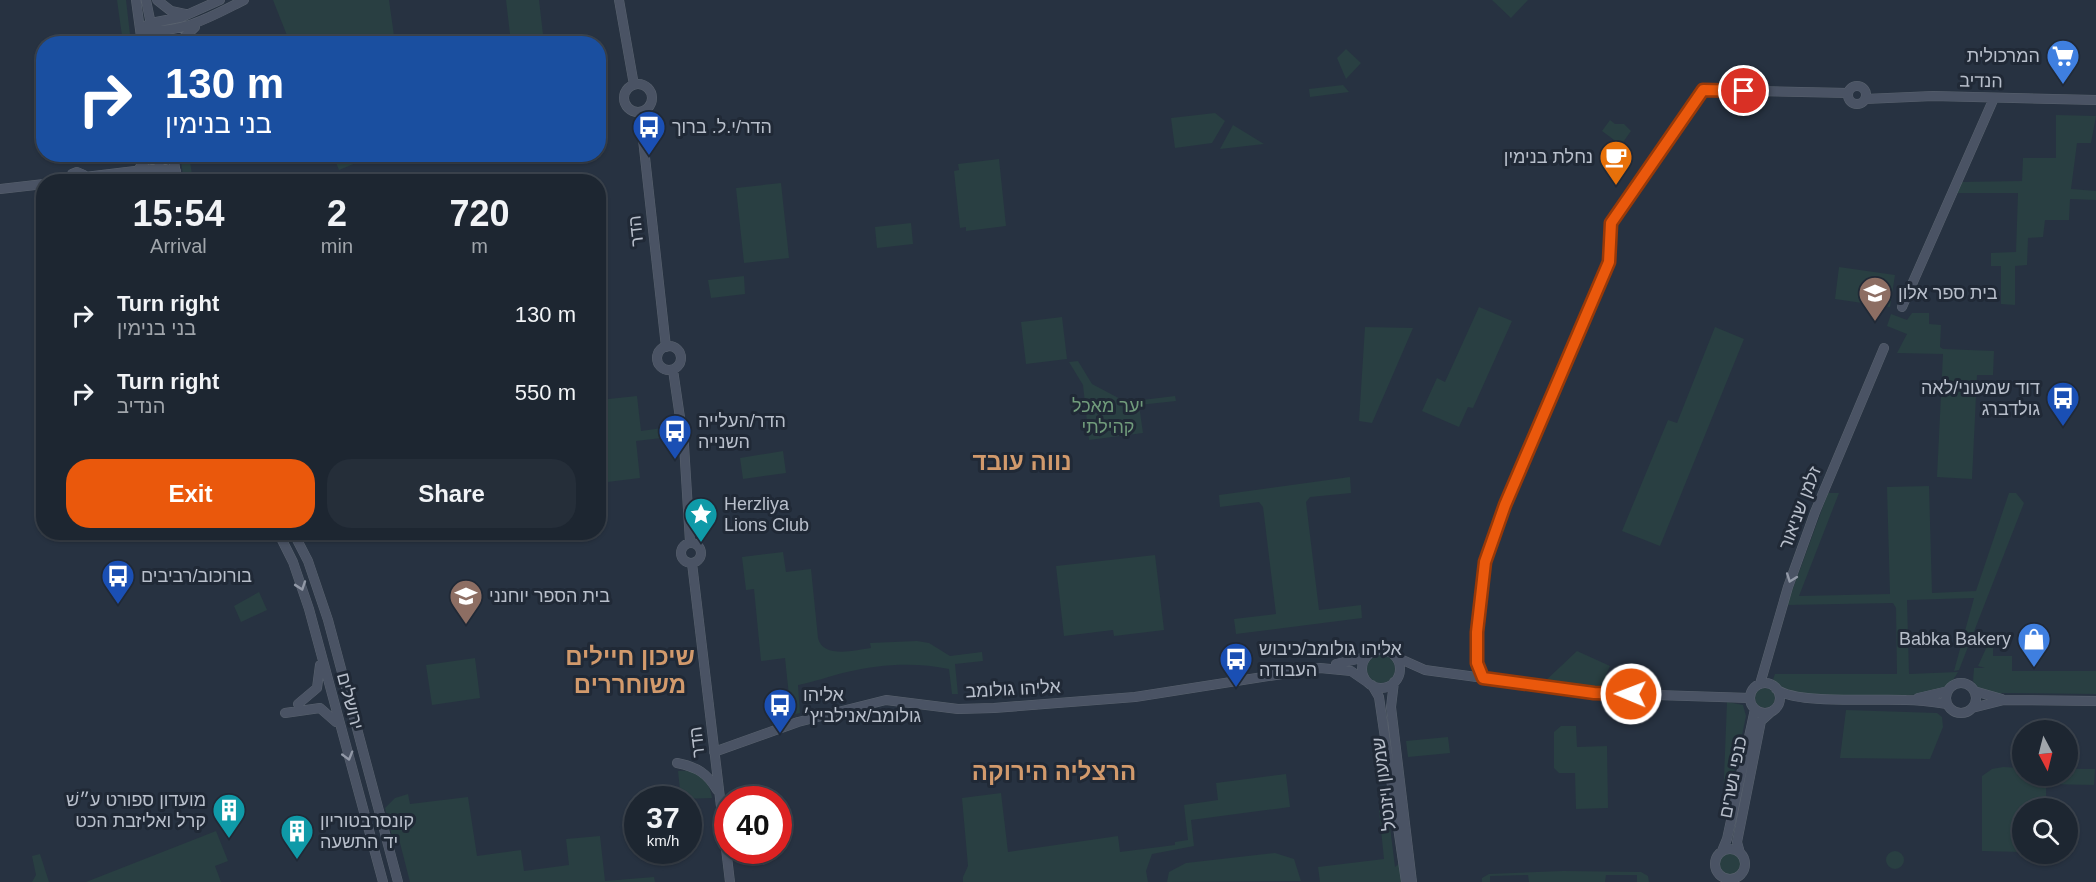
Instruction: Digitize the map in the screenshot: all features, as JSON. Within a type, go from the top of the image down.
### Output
[{"type":"street","points":[[136,0],[141,36]]},
{"type":"street","points":[[146,0],[154,36]]},
{"type":"street","points":[[157,0],[177,14],[196,12]]},
{"type":"street","points":[[152,27],[196,12],[220,0]]},
{"type":"street","points":[[140,29],[190,26],[244,0]]},
{"type":"street","points":[[619,0],[634,85]]},
{"type":"street","points":[[186,36],[202,21]]},
{"type":"street","points":[[634,85],[644,85],[652,95],[650,106],[640,112],[632,110],[625,101],[626,92],[634,85]]},
{"type":"street","name":"הנדיב","points":[[1483,678],[1477,663],[1482,582],[1485,562],[1505,505],[1609,262],[1611,223],[1703,90],[1848,93],[1853,87],[1860,87],[1865,92],[1865,99],[1933,96],[2096,100]]},
{"type":"street","points":[[1902,307],[1994,98]]},
{"type":"street","name":"הדר","points":[[640,112],[666,347]]},
{"type":"street","points":[[138,170],[144,162]]},
{"type":"street","points":[[174,162],[176,174]]},
{"type":"street","points":[[115,174],[138,170],[153,174]]},
{"type":"street","points":[[167,174],[176,171]]},
{"type":"street","points":[[0,189],[36,185]]},
{"type":"street","points":[[666,347],[676,348],[681,356],[680,364],[673,370],[664,369],[657,361],[660,351],[666,347]]},
{"type":"street","name":"זלמן שניאור","points":[[1760,684],[1788,587],[1827,484],[1884,348]]},
{"type":"street","points":[[673,370],[684,445],[690,542]]},
{"type":"street","name":"ירושלים","points":[[282,540],[296,571],[321,654],[383,882]]},
{"type":"street","name":"ירושלים","points":[[297,540],[308,561],[328,620],[398,882]]},
{"type":"street","points":[[690,542],[699,545],[701,551],[700,558],[692,563],[681,556],[682,549],[690,542]]},
{"type":"street","name":"הדר","points":[[692,563],[719,786]]},
{"type":"street","points":[[1425,670],[1407,673],[1384,687],[1370,683],[1362,671],[1366,657],[1373,651],[1383,650],[1425,670],[1594,693],[1750,698]]},
{"type":"street","points":[[298,704],[317,688],[321,654]]},
{"type":"street","name":"אליהו גולומב","points":[[714,752],[798,722],[886,700],[958,709],[1145,696],[1320,668],[1366,657]]},
{"type":"street","points":[[1396,657],[1400,668],[1396,680]]},
{"type":"street","name":"אליהו גולומב","points":[[1320,668],[1351,671],[1370,683]]},
{"type":"street","name":"שמעון ויזנטל","points":[[1396,680],[1391,707],[1412,882]]},
{"type":"street","name":"שמעון ויזנטל","points":[[1370,683],[1378,697],[1406,882]]},
{"type":"street","points":[[1907,700],[1948,691],[1954,685],[1962,683],[1974,691],[2004,700]]},
{"type":"street","points":[[1823,698],[1787,703],[1763,713],[1755,709],[1750,698],[1753,690],[1760,684],[1768,684],[1786,694],[1947,704],[1959,713],[2004,700],[2096,701]]},
{"type":"street","points":[[1773,710],[1780,700],[1776,689]]},
{"type":"street","points":[[1947,704],[1948,691]]},
{"type":"street","points":[[1972,708],[1976,699],[1974,691]]},
{"type":"street","points":[[285,713],[320,708],[335,719],[341,730]]},
{"type":"street","name":"כנפי נשרים","points":[[1722,851],[1727,839],[1755,709]]},
{"type":"street","name":"כנפי נשרים","points":[[1740,853],[1737,842],[1761,721],[1773,710]]},
{"type":"street","points":[[677,763],[695,767],[715,786]]},
{"type":"street","points":[[1717,872],[1725,878],[1737,879],[1745,863],[1740,853],[1733,849],[1722,851],[1714,862],[1717,872],[1720,882]]},
{"type":"street","name":"הדר","points":[[728,864],[730,882]]},
{"type":"green space","points":[[117,0],[126,0],[130,36],[122,36]]},
{"type":"green space","points":[[273,0],[389,0],[394,36],[287,36]]},
{"type":"green space","points":[[506,0],[539,0],[543,36],[510,36]]},
{"type":"green space","points":[[1492,0],[1528,0],[1511,18]]},
{"type":"green space","points":[[1346,49],[1361,63],[1346,79],[1337,58]]},
{"type":"green space","points":[[1343,85],[1349,92],[1310,97],[1309,89]]},
{"type":"green space","points":[[1215,113],[1225,121],[1212,143],[1175,148],[1171,118]]},
{"type":"green space","points":[[2056,115],[2096,116],[2091,143],[2077,143],[2071,189],[2096,191],[2096,200],[2070,199],[2069,220],[2045,220],[2043,237],[2028,238],[2027,265],[2015,266],[2015,305],[2001,304],[2001,266],[1991,266],[1991,253],[2016,252],[2018,193],[1957,193],[1961,182],[2022,181],[2023,158],[2056,158]]},
{"type":"green space","points":[[1610,120],[1615,124],[1624,124],[1631,131],[1621,145],[1602,131]]},
{"type":"green space","points":[[1233,125],[1264,144],[1220,149]]},
{"type":"green space","points":[[999,159],[1006,226],[966,231],[966,227],[960,228],[954,171],[959,170],[958,164]]},
{"type":"green space","points":[[181,162],[190,162],[192,174],[183,174]]},
{"type":"green space","points":[[336,162],[358,162],[339,170]]},
{"type":"green space","points":[[781,183],[789,258],[744,263],[736,188]]},
{"type":"green space","points":[[911,223],[913,244],[877,248],[875,227]]},
{"type":"green space","points":[[1839,267],[1895,275],[1890,307],[1835,299]]},
{"type":"green space","points":[[744,276],[745,294],[711,298],[708,280]]},
{"type":"green space","points":[[1479,307],[1512,321],[1473,408],[1468,407],[1459,427],[1422,411],[1437,378],[1445,382]]},
{"type":"green space","points":[[1912,313],[1929,313],[1929,324],[1941,325],[1940,347],[1943,349],[1994,351],[1993,375],[1977,375],[1972,479],[1937,477],[1943,354],[1897,353],[1907,334],[1887,326],[1891,314],[1907,320]]},
{"type":"green space","points":[[1062,317],[1067,359],[1026,364],[1021,322]]},
{"type":"green space","points":[[1365,327],[1413,328],[1372,423],[1359,421]]},
{"type":"green space","points":[[1715,327],[1744,339],[1660,546],[1622,531],[1668,420],[1677,423]]},
{"type":"green space","name":"יער מאכל קהילתי","points":[[1078,361],[1092,384],[1126,402],[1175,396],[1176,401],[1139,405],[1143,433],[1089,440],[1083,385],[1069,362]]},
{"type":"green space","points":[[637,396],[641,431],[669,427],[670,437],[636,441],[640,478],[606,482],[606,399]]},
{"type":"green space","points":[[783,451],[786,473],[743,479],[740,458]]},
{"type":"green space","points":[[1350,477],[1351,493],[1310,497],[1306,502],[1319,610],[1361,605],[1362,618],[1236,634],[1234,619],[1276,614],[1263,507],[1259,502],[1220,507],[1219,495]]},
{"type":"green space","points":[[1929,486],[1932,593],[1976,591],[2009,493],[2016,493],[2024,503],[1959,670],[1954,671],[1974,598],[1907,600],[1909,674],[1958,672],[1954,678],[1947,686],[1937,691],[1886,697],[1800,695],[1775,685],[1772,682],[1775,674],[1897,674],[1896,608],[1893,603],[1787,605],[1828,493],[1839,493],[1799,596],[1890,594],[1887,487]]},
{"type":"green space","points":[[783,552],[786,572],[811,569],[818,638],[826,649],[840,652],[871,648],[870,643],[917,641],[929,643],[950,656],[982,652],[983,661],[955,664],[958,694],[952,694],[949,669],[924,665],[872,667],[798,685],[800,713],[791,715],[785,658],[761,661],[754,589],[746,590],[742,557]]},
{"type":"green space","points":[[1155,555],[1164,630],[1114,636],[1113,630],[1064,636],[1056,566]]},
{"type":"green space","points":[[259,592],[267,610],[241,622],[234,606]]},
{"type":"green space","points":[[1993,633],[1993,656],[2012,656],[2012,671],[2096,671],[2096,694],[2001,693],[2001,696],[1980,690],[1973,681],[1974,668],[1985,668],[1978,666]]},
{"type":"green space","points":[[1577,651],[1610,666],[1606,675],[1606,693],[1541,685]]},
{"type":"green space","points":[[1381,655],[1391,659],[1395,669],[1391,679],[1381,683],[1371,679],[1367,669],[1371,659]]},
{"type":"green space","points":[[475,658],[480,698],[432,705],[426,665]]},
{"type":"green space","points":[[1765,688],[1772,691],[1775,698],[1772,705],[1765,708],[1758,705],[1755,698],[1758,691]]},
{"type":"green space","points":[[1727,702],[1743,705],[1746,716],[1728,802],[1723,802]]},
{"type":"green space","points":[[1846,710],[1937,713],[1942,717],[1943,727],[1930,759],[1840,758]]},
{"type":"green space","points":[[1561,726],[1576,726],[1577,747],[1607,746],[1608,808],[1576,809],[1575,773],[1559,773],[1554,768],[1554,732]]},
{"type":"green space","points":[[1448,737],[1450,753],[1408,757],[1406,741]]},
{"type":"green space","points":[[2012,767],[2012,786],[2046,786],[2046,798],[2012,798],[2012,852],[1982,851],[1982,776],[1992,769]]},
{"type":"green space","points":[[2078,769],[2095,769],[2094,785],[2078,785]]},
{"type":"green space","points":[[678,771],[691,772],[705,781],[712,798],[702,798],[702,786],[680,786]]},
{"type":"green space","points":[[1286,774],[1290,807],[1191,820],[1194,846],[1152,854],[1146,871],[1148,882],[963,882],[968,866],[962,798],[1001,793],[1008,852],[1118,836],[1120,852],[1175,845],[1175,842],[1188,840],[1184,805],[1218,800],[1216,783]]},
{"type":"green space","points":[[408,794],[410,804],[468,797],[477,856],[521,850],[524,871],[569,865],[566,839],[600,836],[605,881],[654,877],[655,882],[410,882],[400,843],[393,840],[385,808],[395,798]]},
{"type":"green space","points":[[1379,810],[1389,819],[1395,867],[1400,863],[1401,882],[1320,882],[1318,867],[1384,859]]},
{"type":"green space","points":[[216,831],[228,861],[215,866],[221,882],[86,882]]},
{"type":"green space","points":[[1895,851],[1901,854],[1904,860],[1901,866],[1895,869],[1889,866],[1886,860],[1889,854]]},
{"type":"green space","points":[[1275,853],[1294,859],[1301,881],[1167,882],[1169,872],[1186,863]]},
{"type":"green space","points":[[1730,853],[1740,860],[1741,864],[1734,874],[1730,875],[1720,868],[1719,864],[1726,854]]},
{"type":"green space","points":[[40,854],[49,882],[32,882],[36,875],[32,856]]},
{"type":"green space","points":[[1563,871],[1641,872],[1648,876],[1649,882],[1637,882],[1637,875],[1606,875],[1605,882],[1529,882],[1528,875],[1490,876],[1490,882],[1482,882],[1482,878],[1489,874]]},
{"type":"place","name":"המרכולית","points":[[2063,85]]},
{"type":"place","name":"הדר/י.ל. ברוך","points":[[649,156]]},
{"type":"place","name":"נחלת בנימין","points":[[1616,186]]},
{"type":"place","name":"בית ספר אלון","points":[[1875,322]]},
{"type":"place","name":"דוד שמעוני/לאה גולדברג","points":[[2063,427]]},
{"type":"place","name":"הדר/העלייה השנייה","points":[[675,460]]},
{"type":"place","name":"Herzliya Lions Club","points":[[701,543]]},
{"type":"place","name":"בורוכוב/רביבים","points":[[118,605]]},
{"type":"place","name":"בית הספר יוחנני","points":[[466,625]]},
{"type":"place","name":"Babka Bakery","points":[[2034,668]]},
{"type":"place","name":"אליהו גולומב/כיבוש העבודה","points":[[1236,688]]},
{"type":"place","name":"אליהו גולומב/אנילביץ׳","points":[[780,734]]},
{"type":"place","name":"מועדון ספורט ע״שׁ קרל ואליזבת הכט","points":[[229,839]]},
{"type":"place","name":"קונסרבטוריון יד התשעה","points":[[297,860]]},
{"type":"district","name":"נווה עובד","points":[[1022,462]]},
{"type":"district","name":"שיכון חיילים משוחררים","points":[[630,671]]},
{"type":"district","name":"הרצליה הירוקה","points":[[1054,772]]},
{"type":"route","points":[[1631,694],[1594,693],[1528,686],[1483,678],[1477,663],[1477,632],[1485,562],[1505,505],[1609,262],[1613,234],[1611,223],[1703,90],[1744,91]]}]
